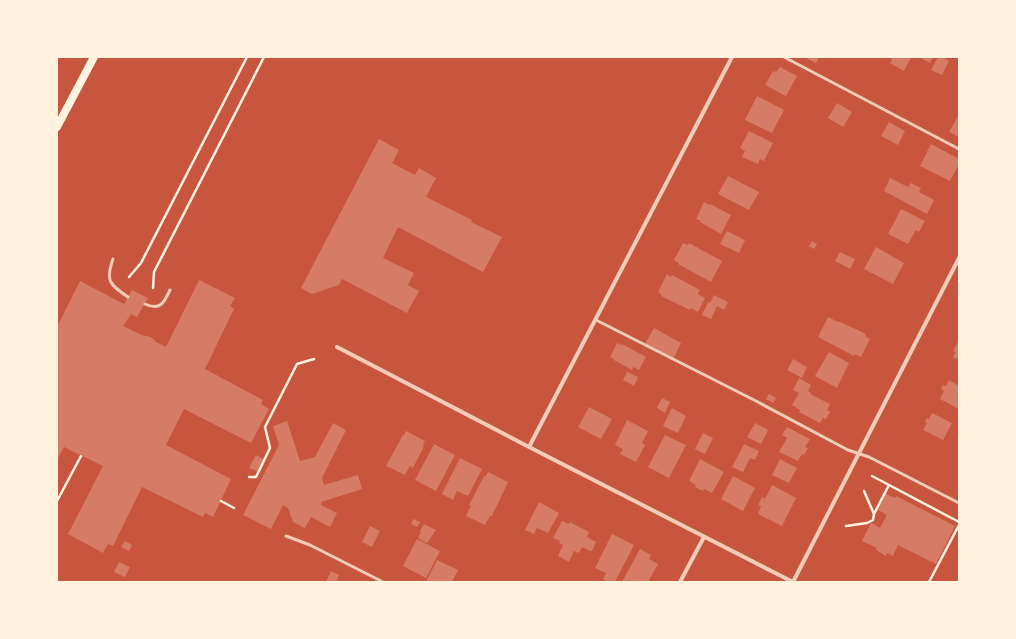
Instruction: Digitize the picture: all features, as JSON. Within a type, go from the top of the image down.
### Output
[{"type":"main road","points":[[57,127],[94,57]]},
{"type":"street","points":[[529,447],[732,57]]},
{"type":"street","points":[[337,347],[793,582],[959,258]]},
{"type":"street","points":[[680,582],[704,537]]},
{"type":"lane","points":[[784,57],[959,149]]},
{"type":"lane","points":[[113,260],[109,271],[111,283],[115,288],[128,297]]},
{"type":"lane","points":[[145,304],[153,308],[158,307],[163,302],[170,290]]},
{"type":"lane","points":[[596,320],[754,400],[848,450],[874,459],[959,503]]},
{"type":"lane","points":[[286,536],[310,545],[383,582]]},
{"type":"path","points":[[129,277],[141,263],[247,57]]},
{"type":"path","points":[[153,288],[154,272],[264,57]]},
{"type":"path","points":[[249,477],[256,477],[270,448],[265,427],[297,364],[314,359]]},
{"type":"path","points":[[262,423],[266,425]]},
{"type":"path","points":[[57,501],[81,456]]},
{"type":"path","points":[[872,476],[959,522]]},
{"type":"path","points":[[846,526],[871,521],[889,485]]},
{"type":"path","points":[[864,491],[874,514]]},
{"type":"path","points":[[221,501],[234,508]]},
{"type":"path","points":[[929,582],[959,525]]},
{"type":"building","points":[[804,57],[819,57],[816,63]]},
{"type":"building","points":[[893,57],[911,57],[904,71],[890,63]]},
{"type":"building","points":[[919,57],[933,57],[930,63]]},
{"type":"building","points":[[938,57],[942,57],[949,61],[942,75],[931,70]]},
{"type":"building","points":[[780,67],[797,76],[786,96],[765,85],[773,71],[776,72]]},
{"type":"building","points":[[757,96],[784,110],[772,133],[745,120]]},
{"type":"building","points":[[837,103],[852,112],[843,127],[828,118]]},
{"type":"building","points":[[959,116],[959,137],[949,132]]},
{"type":"building","points":[[889,122],[905,131],[898,145],[881,136]]},
{"type":"building","points":[[749,131],[773,143],[764,161],[760,159],[758,164],[742,157],[745,151],[740,148]]},
{"type":"building","points":[[379,139],[399,150],[392,163],[415,175],[419,168],[436,178],[426,197],[502,237],[483,272],[398,227],[383,258],[414,273],[408,285],[419,291],[407,313],[342,279],[339,285],[312,294],[301,288]]},
{"type":"building","points":[[931,144],[959,159],[959,164],[950,181],[920,166]]},
{"type":"building","points":[[728,176],[759,192],[749,210],[718,194]]},
{"type":"building","points":[[890,178],[908,187],[911,183],[921,188],[919,192],[934,200],[927,214],[884,191]]},
{"type":"building","points":[[704,202],[731,215],[721,234],[696,219]]},
{"type":"building","points":[[901,209],[925,221],[919,232],[916,230],[908,244],[888,234]]},
{"type":"building","points":[[727,231],[745,240],[739,253],[720,244]]},
{"type":"building","points":[[812,241],[817,244],[814,249],[809,246]]},
{"type":"building","points":[[683,243],[688,245],[689,243],[722,261],[711,282],[678,264],[679,263],[674,260]]},
{"type":"building","points":[[876,247],[904,263],[893,284],[864,269]]},
{"type":"building","points":[[840,252],[855,259],[850,269],[835,261]]},
{"type":"building","points":[[667,274],[671,277],[672,275],[700,290],[698,294],[705,298],[698,312],[691,308],[690,310],[661,296],[662,295],[658,292]]},
{"type":"building","points":[[199,280],[235,298],[230,306],[234,309],[205,369],[263,400],[261,404],[269,409],[251,443],[184,409],[166,445],[231,479],[213,517],[205,513],[203,517],[142,487],[113,546],[108,544],[103,553],[68,534],[103,466],[64,447],[57,460],[57,327],[80,281],[124,304],[132,290],[148,298],[137,317],[131,314],[123,326],[142,335],[151,337],[156,342],[166,347]]},
{"type":"building","points":[[714,295],[728,302],[724,310],[717,306],[711,319],[702,315],[708,302],[710,303]]},
{"type":"building","points":[[828,317],[866,334],[865,336],[870,339],[861,357],[855,354],[854,356],[818,337]]},
{"type":"building","points":[[654,328],[681,343],[674,358],[645,344]]},
{"type":"building","points":[[959,340],[959,360],[953,357],[956,352],[953,351]]},
{"type":"building","points":[[617,343],[622,344],[646,357],[639,370],[633,367],[632,370],[610,357]]},
{"type":"building","points":[[829,352],[849,363],[837,388],[815,376]]},
{"type":"building","points":[[793,359],[807,367],[802,378],[787,370]]},
{"type":"building","points":[[627,372],[638,377],[634,386],[623,380]]},
{"type":"building","points":[[799,378],[811,385],[808,391],[811,393],[810,394],[830,404],[827,410],[830,412],[826,419],[823,418],[820,423],[799,412],[800,410],[792,405],[799,393],[793,390]]},
{"type":"building","points":[[949,380],[959,386],[959,409],[940,399],[944,391],[941,389],[943,385],[946,386]]},
{"type":"building","points":[[769,394],[776,398],[773,403],[766,399]]},
{"type":"building","points":[[662,398],[670,402],[665,413],[657,408]]},
{"type":"building","points":[[589,407],[612,419],[601,439],[578,427]]},
{"type":"building","points":[[672,408],[686,416],[678,433],[663,426]]},
{"type":"building","points":[[932,413],[952,423],[943,440],[923,430],[927,423],[925,422],[927,418],[929,419]]},
{"type":"building","points":[[627,420],[648,431],[642,443],[645,445],[636,462],[620,454],[623,449],[615,445]]},
{"type":"building","points":[[287,421],[300,461],[315,457],[333,423],[346,430],[322,478],[324,485],[358,475],[362,489],[321,502],[321,505],[337,513],[330,527],[311,517],[305,528],[293,522],[288,508],[283,505],[271,529],[243,515],[279,445],[273,426]]},
{"type":"building","points":[[755,423],[768,430],[761,444],[747,437]]},
{"type":"building","points":[[787,427],[810,439],[805,447],[808,448],[798,461],[779,452],[787,438],[782,435]]},
{"type":"building","points":[[406,431],[425,441],[413,468],[410,466],[405,475],[386,466]]},
{"type":"building","points":[[703,433],[713,438],[705,454],[695,449]]},
{"type":"building","points":[[665,435],[686,445],[669,478],[648,467]]},
{"type":"building","points":[[434,444],[455,455],[436,491],[415,480]]},
{"type":"building","points":[[744,444],[759,451],[755,460],[750,458],[743,472],[732,467]]},
{"type":"building","points":[[256,455],[263,459],[257,471],[249,468]]},
{"type":"building","points":[[460,458],[482,469],[468,496],[457,491],[453,500],[442,494]]},
{"type":"building","points":[[700,459],[724,472],[712,493],[695,487],[696,485],[689,481]]},
{"type":"building","points":[[780,459],[797,468],[789,483],[772,475]]},
{"type":"building","points":[[488,472],[508,482],[492,516],[490,516],[485,525],[466,516],[471,506],[469,505],[484,476],[485,477]]},
{"type":"building","points":[[733,476],[755,488],[743,511],[721,499]]},
{"type":"building","points":[[772,485],[796,498],[782,526],[758,514],[761,506],[758,505],[762,497],[765,499]]},
{"type":"building","points":[[886,494],[895,498],[896,496],[955,526],[936,564],[898,545],[893,556],[887,553],[886,556],[876,550],[877,548],[862,541],[871,523],[880,528],[887,515],[878,510]]},
{"type":"building","points":[[539,502],[559,513],[548,533],[537,528],[534,534],[525,530]]},
{"type":"building","points":[[414,519],[420,522],[417,527],[411,524]]},
{"type":"building","points":[[562,521],[569,524],[570,522],[589,532],[587,537],[596,542],[592,551],[582,547],[579,553],[574,551],[569,562],[558,556],[563,545],[559,543],[560,541],[553,538]]},
{"type":"building","points":[[424,524],[436,530],[427,543],[418,538]]},
{"type":"building","points":[[370,526],[380,531],[372,547],[362,542]]},
{"type":"building","points":[[612,534],[634,545],[615,582],[608,582],[603,579],[606,573],[595,568]]},
{"type":"building","points":[[417,539],[440,551],[426,578],[403,566]]},
{"type":"building","points":[[125,541],[132,545],[129,551],[121,547]]},
{"type":"building","points":[[640,549],[651,555],[649,559],[658,564],[648,582],[622,582]]},
{"type":"building","points":[[437,560],[458,570],[452,582],[426,582]]},
{"type":"building","points":[[119,562],[130,567],[125,577],[114,572]]},
{"type":"building","points":[[331,571],[339,575],[336,582],[326,582]]}]
